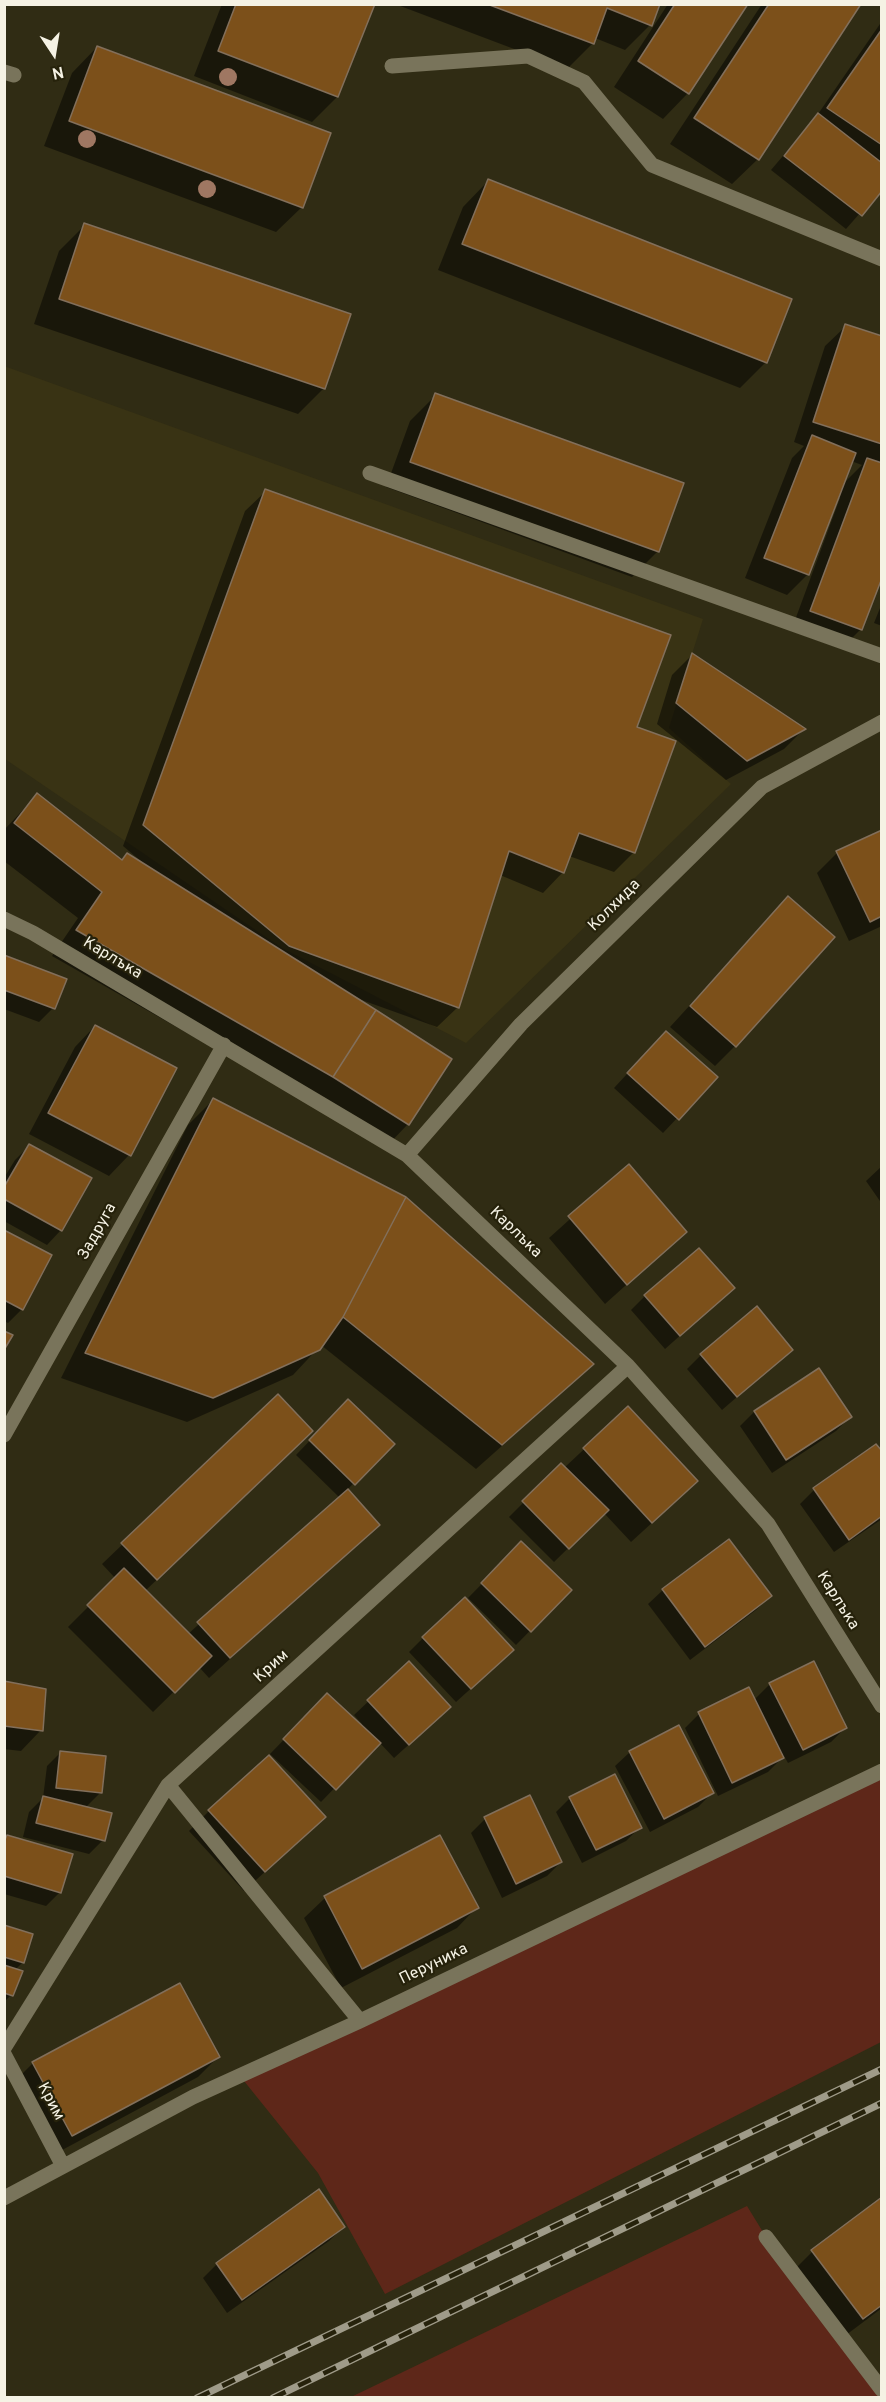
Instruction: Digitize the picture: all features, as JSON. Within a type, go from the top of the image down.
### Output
[{"type":"street","points":[[392,66],[528,56],[585,82],[652,165],[882,259]]},
{"type":"street","points":[[370,472],[882,656]]},
{"type":"street","name":"Колхида","points":[[407,1155],[521,1024],[762,787],[882,722]]},
{"type":"street","name":"Карлъка","points":[[4,919],[33,933],[407,1155],[628,1366],[768,1524],[882,1706]]},
{"type":"street","name":"Задруга","points":[[4,1436],[224,1045]]},
{"type":"street","name":"Крим","points":[[4,2048],[168,1785],[628,1366]]},
{"type":"street","name":"Перуника","points":[[4,2198],[193,2097],[360,2021],[882,1771]]},
{"type":"street","points":[[168,1785],[360,2021]]},
{"type":"street","name":"Крим","points":[[4,2054],[63,2166]]},
{"type":"street","points":[[766,2236],[882,2390]]},
{"type":"shaded area","points":[[4,366],[703,619],[669,728],[731,784],[466,1043],[282,948],[5,759]]},
{"type":"shaded area","points":[[881,1771],[881,2042],[385,2294],[318,2173],[240,2076]]},
{"type":"shaded area","points":[[747,2206],[766,2237],[882,2390],[881,2398],[349,2398]]},
{"type":"building","points":[[236,4],[375,4],[338,97],[218,51]]},
{"type":"building","points":[[487,4],[660,4],[652,26],[607,8],[594,44]]},
{"type":"building","points":[[675,4],[748,4],[689,94],[638,61]]},
{"type":"building","points":[[769,4],[861,4],[759,160],[694,118]]},
{"type":"building","points":[[882,29],[882,145],[827,108]]},
{"type":"building","points":[[97,46],[331,133],[303,208],[69,121]]},
{"type":"building","points":[[818,113],[882,163],[882,191],[862,216],[784,156]]},
{"type":"building","points":[[488,179],[792,299],[767,363],[462,244]]},
{"type":"building","points":[[84,223],[351,314],[325,389],[59,299]]},
{"type":"building","points":[[845,324],[882,336],[882,444],[813,422]]},
{"type":"building","points":[[435,393],[684,483],[659,552],[410,462]]},
{"type":"building","points":[[812,435],[856,453],[809,575],[764,558]]},
{"type":"building","points":[[867,458],[882,463],[882,578],[862,630],[810,611]]},
{"type":"building","points":[[265,489],[671,635],[637,727],[676,741],[635,853],[579,833],[564,873],[509,851],[459,1008],[289,946],[143,825]]},
{"type":"building","points":[[692,653],[806,729],[747,761],[676,703]]},
{"type":"building","points":[[37,793],[122,860],[127,853],[376,1010],[333,1077],[76,930],[102,892],[14,823]]},
{"type":"building","points":[[882,830],[882,916],[870,922],[836,851]]},
{"type":"building","points":[[788,896],[835,937],[736,1047],[690,1006]]},
{"type":"building","points":[[4,955],[67,979],[55,1009],[4,990]]},
{"type":"building","points":[[376,1010],[452,1059],[409,1125],[333,1077]]},
{"type":"building","points":[[95,1025],[177,1068],[131,1156],[48,1113]]},
{"type":"building","points":[[666,1031],[718,1077],[679,1120],[627,1073]]},
{"type":"building","points":[[213,1098],[406,1197],[343,1317],[320,1350],[213,1398],[85,1353]]},
{"type":"building","points":[[29,1144],[92,1178],[62,1231],[4,1199],[4,1187]]},
{"type":"building","points":[[629,1164],[687,1232],[627,1285],[568,1216]]},
{"type":"building","points":[[406,1197],[594,1364],[502,1445],[343,1317]]},
{"type":"building","points":[[4,1230],[52,1255],[23,1310],[4,1300]]},
{"type":"building","points":[[699,1248],[735,1288],[680,1336],[644,1295]]},
{"type":"building","points":[[757,1306],[793,1350],[737,1397],[700,1354]]},
{"type":"building","points":[[4,1331],[13,1335],[4,1350]]},
{"type":"building","points":[[819,1368],[852,1417],[786,1460],[754,1411]]},
{"type":"building","points":[[278,1394],[313,1431],[157,1580],[121,1543]]},
{"type":"building","points":[[348,1399],[395,1444],[355,1485],[309,1440]]},
{"type":"building","points":[[628,1406],[698,1481],[652,1523],[583,1448]]},
{"type":"building","points":[[876,1444],[882,1451],[882,1516],[849,1540],[813,1488]]},
{"type":"building","points":[[561,1463],[609,1510],[569,1549],[522,1501]]},
{"type":"building","points":[[348,1489],[380,1525],[230,1658],[197,1622]]},
{"type":"building","points":[[729,1539],[772,1596],[705,1647],[662,1589]]},
{"type":"building","points":[[521,1541],[572,1590],[531,1632],[481,1583]]},
{"type":"building","points":[[124,1568],[212,1656],[175,1693],[87,1605]]},
{"type":"building","points":[[465,1597],[514,1650],[471,1689],[422,1637]]},
{"type":"building","points":[[409,1661],[451,1707],[409,1745],[367,1700]]},
{"type":"building","points":[[814,1661],[847,1728],[803,1750],[769,1683]]},
{"type":"building","points":[[4,1681],[46,1689],[43,1731],[4,1726]]},
{"type":"building","points":[[749,1687],[784,1758],[732,1783],[698,1712]]},
{"type":"building","points":[[327,1693],[381,1743],[336,1790],[283,1739]]},
{"type":"building","points":[[679,1725],[714,1793],[664,1819],[629,1751]]},
{"type":"building","points":[[60,1751],[106,1756],[102,1793],[56,1788]]},
{"type":"building","points":[[269,1755],[326,1817],[265,1872],[208,1810]]},
{"type":"building","points":[[615,1774],[642,1828],[596,1850],[569,1797]]},
{"type":"building","points":[[530,1795],[562,1862],[516,1884],[484,1817]]},
{"type":"building","points":[[43,1796],[112,1813],[105,1841],[36,1823]]},
{"type":"building","points":[[7,1835],[73,1854],[61,1893],[4,1876],[4,1842]]},
{"type":"building","points":[[440,1835],[479,1908],[362,1969],[324,1896]]},
{"type":"building","points":[[4,1925],[33,1934],[24,1963],[4,1957]]},
{"type":"building","points":[[4,1965],[23,1971],[13,1996],[4,1993]]},
{"type":"building","points":[[180,1983],[220,2057],[72,2136],[32,2062]]},
{"type":"building","points":[[319,2189],[345,2227],[242,2300],[216,2263]]},
{"type":"building","points":[[882,2197],[882,2305],[863,2319],[811,2250]]},
{"type":"railway","points":[[197,2398],[882,2069]]},
{"type":"railway","points":[[273,2398],[882,2103]]}]
